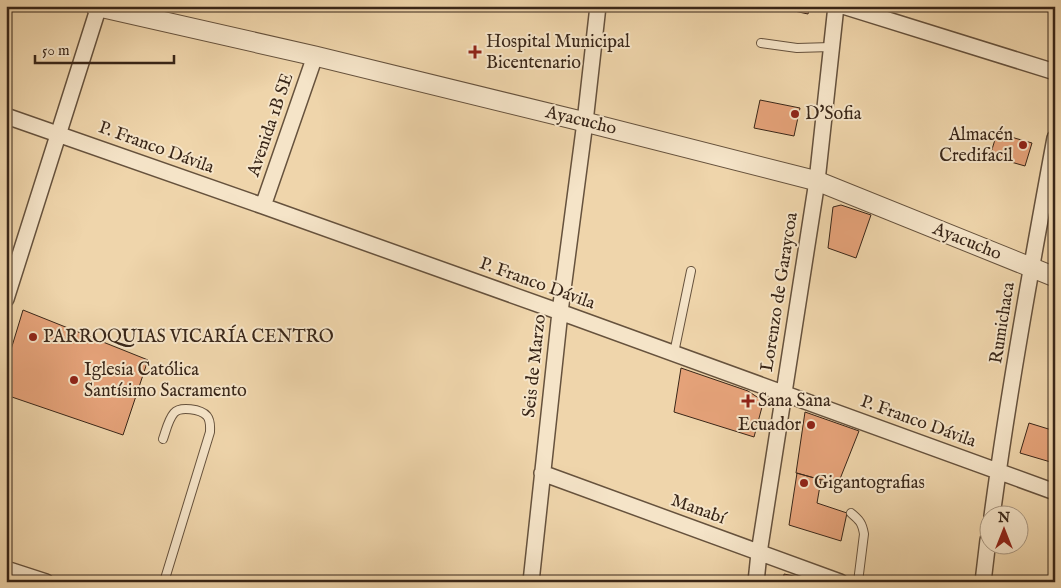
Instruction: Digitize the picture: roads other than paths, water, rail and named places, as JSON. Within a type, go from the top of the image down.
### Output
[{"type":"street","name":"Ayacucho","points":[[97,6],[315,56],[817,181],[1055,277]]},
{"type":"street","points":[[6,299],[8,284],[58,133],[97,6]]},
{"type":"street","name":"Seis de Marzo","points":[[531,582],[560,312],[598,6]]},
{"type":"street","name":"Lorenzo de Garaycoa","points":[[756,582],[759,552],[817,181],[836,6]]},
{"type":"street","points":[[844,6],[1055,72]]},
{"type":"street","name":"Avenida 1B SE","points":[[263,206],[315,56]]},
{"type":"street","name":"P. Franco Dávila","points":[[6,116],[560,312],[1055,492]]},
{"type":"street","name":"Rumichaca","points":[[993,506],[1031,268],[1055,138]]},
{"type":"street","name":"Manabí","points":[[542,473],[840,582]]},
{"type":"street","points":[[983,582],[986,556]]},
{"type":"street","points":[[6,569],[46,582]]},
{"type":"lane","points":[[761,44],[796,48],[831,48]]},
{"type":"lane","points":[[674,353],[691,271]]},
{"type":"lane","points":[[163,439],[169,420],[175,411],[192,409],[202,412],[207,416],[210,432],[164,582]]},
{"type":"lane","points":[[851,513],[863,526],[864,534],[858,582]]},
{"type":"place","name":"Hospital Municipal Bicentenario","points":[[475,52]]},
{"type":"place","name":"D'Sofia","points":[[795,114]]},
{"type":"place","name":"Almacén Credifacil","points":[[1023,145]]},
{"type":"place","name":"PARROQUIAS VICARÍA CENTRO","points":[[33,337]]},
{"type":"place","name":"Iglesia Católica Santísimo Sacramento","points":[[74,380]]},
{"type":"place","name":"Sana Sana","points":[[748,401]]},
{"type":"place","name":"Ecuador","points":[[811,425]]},
{"type":"place","name":"Gigantografias","points":[[804,483]]}]
